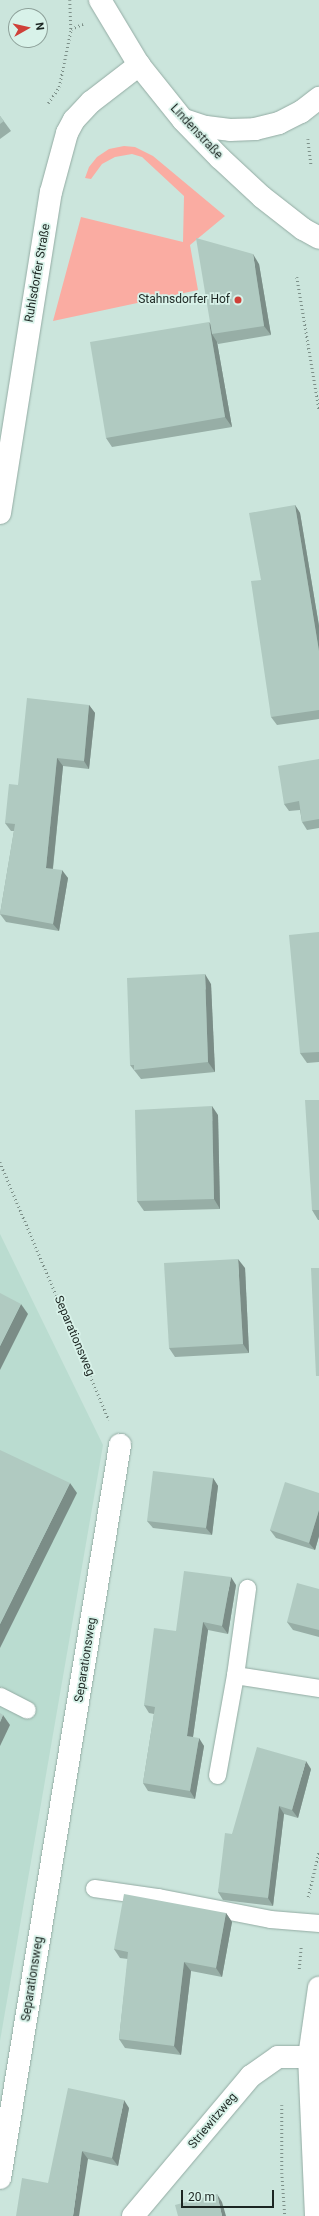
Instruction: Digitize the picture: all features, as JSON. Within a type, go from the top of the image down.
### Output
[{"type":"street","name":"Lindenstraße","points":[[104,6],[139,65],[183,120],[262,197],[303,229],[319,238]]},
{"type":"street","name":"Ruhlsdorfer Straße","points":[[0,513],[51,192],[67,133],[74,120],[91,102],[139,65]]},
{"type":"street","points":[[183,120],[206,128],[230,130],[255,129],[279,123],[301,112],[319,98]]},
{"type":"street","name":"Separationsweg","points":[[0,2178],[120,1445]]},
{"type":"street","points":[[316,2216],[309,2057],[319,1988]]},
{"type":"street","name":"Striewitzweg","points":[[133,2216],[251,2076],[278,2057],[309,2057]]},
{"type":"lane","points":[[217,1775],[235,1675],[246,1588]]},
{"type":"lane","points":[[235,1675],[319,1688]]},
{"type":"lane","points":[[0,1696],[28,1710]]},
{"type":"lane","points":[[94,1888],[158,1897],[270,1919],[319,1923]]},
{"type":"path","points":[[48,102],[59,88],[71,29],[70,0]]},
{"type":"path","points":[[71,29],[104,6]]},
{"type":"path","points":[[308,137],[312,164]]},
{"type":"path","points":[[298,277],[319,409]]},
{"type":"path","name":"Separationsweg","points":[[0,1162],[120,1445]]},
{"type":"shaded area","points":[[124,146],[135,147],[153,156],[225,216],[190,245],[198,290],[53,321],[81,217],[183,242],[184,196],[142,157],[132,154],[115,157],[102,164],[91,179],[85,178],[89,167],[97,157],[109,149]]},
{"type":"shaded area","points":[[0,1234],[103,1445],[0,2041]]},
{"type":"building","points":[[0,116],[4,121],[0,124]]},
{"type":"building","name":"Stahnsdorfer Hof","points":[[196,238],[253,254],[264,326],[212,334]]},
{"type":"building","points":[[209,322],[225,417],[106,438],[90,342]]},
{"type":"building","points":[[295,505],[319,651],[319,710],[271,717],[251,581],[261,580],[249,513]]},
{"type":"building","points":[[27,698],[89,705],[84,761],[57,758],[46,868],[62,870],[53,924],[0,914],[15,824],[5,823],[9,784],[18,785]]},
{"type":"building","points":[[319,759],[319,819],[302,822],[299,801],[284,804],[278,766]]},
{"type":"building","points":[[319,932],[319,1052],[300,1053],[289,935]]},
{"type":"building","points":[[205,974],[208,1062],[134,1070],[134,1065],[130,1065],[127,978]]},
{"type":"building","points":[[305,1100],[319,1100],[319,1210],[312,1210]]},
{"type":"building","points":[[212,1106],[214,1199],[137,1201],[135,1110]]},
{"type":"building","points":[[238,1259],[243,1344],[169,1348],[164,1263]]},
{"type":"building","points":[[311,1268],[319,1268],[319,1376],[316,1376]]},
{"type":"building","points":[[0,1293],[21,1304],[0,1346]]},
{"type":"building","points":[[0,1450],[70,1483],[0,1624]]},
{"type":"building","points":[[153,1471],[213,1478],[206,1528],[147,1521]]},
{"type":"building","points":[[285,1482],[319,1493],[319,1510],[309,1543],[270,1530]]},
{"type":"building","points":[[184,1571],[231,1577],[222,1626],[203,1622],[187,1736],[199,1738],[190,1791],[143,1783],[155,1707],[144,1705],[154,1628],[176,1631]]},
{"type":"building","points":[[297,1583],[319,1589],[319,1630],[287,1622]]},
{"type":"building","points":[[0,1713],[3,1715],[0,1722]]},
{"type":"building","points":[[257,1747],[306,1761],[292,1810],[279,1806],[268,1898],[218,1892],[225,1833],[232,1834]]},
{"type":"building","points":[[124,1894],[226,1913],[216,1968],[184,1962],[174,2046],[119,2039],[128,1952],[114,1949]]},
{"type":"building","points":[[68,2088],[124,2100],[112,2158],[82,2151],[73,2216],[16,2216],[22,2178],[48,2183]]},
{"type":"building","points":[[217,2194],[222,2216],[178,2216],[175,2205]]},
{"type":"place","name":"Stahnsdorfer Hof","points":[[238,300]]}]
